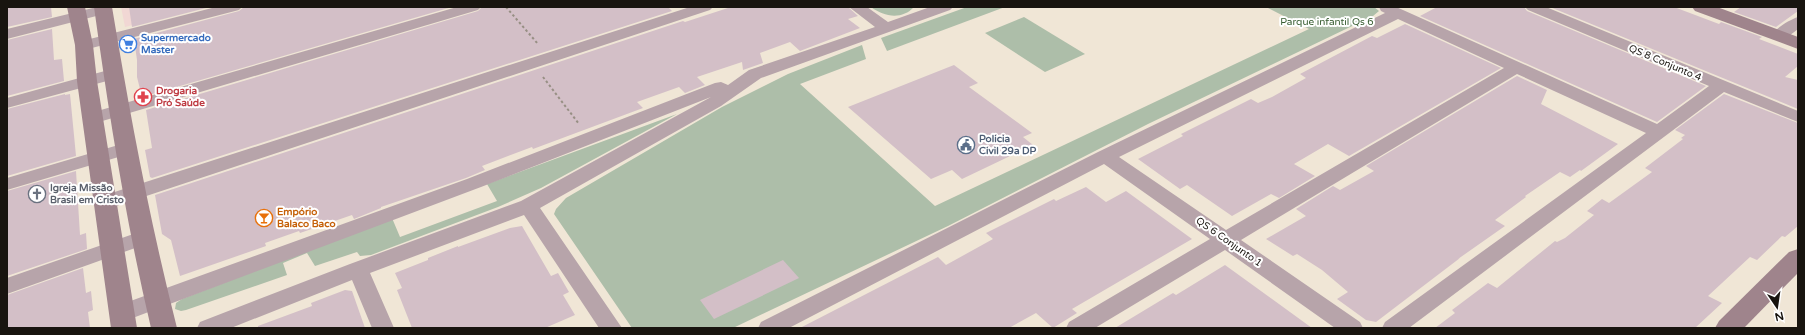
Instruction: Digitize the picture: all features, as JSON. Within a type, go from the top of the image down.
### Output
[{"type":"street","points":[[84,46],[234,7]]},
{"type":"street","points":[[93,118],[473,7]]},
{"type":"street","points":[[106,202],[705,7]]},
{"type":"street","points":[[857,7],[887,28]]},
{"type":"street","name":"QS 8 Conjunto 4","points":[[1533,7],[1720,86],[1798,117]]},
{"type":"street","points":[[1700,7],[1798,43]]},
{"type":"street","points":[[77,12],[84,46],[87,81],[123,321],[157,300],[591,138],[756,74],[939,8]]},
{"type":"street","points":[[7,34],[77,12],[103,9],[112,74],[133,193],[142,238],[164,328]]},
{"type":"street","points":[[769,328],[1391,10],[1658,131]]},
{"type":"street","points":[[1779,36],[1798,22]]},
{"type":"street","points":[[1077,328],[1517,67]]},
{"type":"street","points":[[7,103],[112,74]]},
{"type":"street","points":[[208,328],[358,269],[528,206],[715,102],[756,74]]},
{"type":"street","points":[[1393,328],[1720,86]]},
{"type":"street","points":[[7,184],[125,149]]},
{"type":"street","name":"QS 6 Conjunto 1","points":[[1105,156],[1352,328]]},
{"type":"street","points":[[528,206],[611,328]]},
{"type":"street","points":[[7,286],[112,250],[142,238]]},
{"type":"street","points":[[1728,328],[1798,258]]},
{"type":"street","points":[[358,269],[383,328]]},
{"type":"path","points":[[506,7],[550,58]]},
{"type":"path","points":[[532,64],[591,138]]},
{"type":"shaded area","points":[[121,7],[177,7],[179,13],[125,27]]},
{"type":"green space","points":[[871,7],[914,7],[904,14],[893,16],[882,13]]},
{"type":"green space","points":[[967,7],[1005,7],[887,51],[881,38]]},
{"type":"green space","name":"Parque infantil Qs 6","points":[[1266,7],[1374,7],[1379,11],[1373,16],[1148,124],[948,226],[733,328],[632,328],[554,214],[556,209],[566,198],[722,107],[788,74],[862,45],[866,59],[800,84],[935,206],[1309,29]]},
{"type":"green space","points":[[1024,17],[1085,54],[1045,72],[985,33]]},
{"type":"green space","points":[[677,114],[541,188],[498,207],[371,255],[360,256],[357,252],[315,266],[307,253],[283,263],[287,275],[186,310],[181,311],[175,309],[176,303],[182,299],[392,218],[400,237],[497,201],[487,184]]},
{"type":"building","points":[[7,7],[51,7],[52,17],[7,27]]},
{"type":"building","points":[[129,7],[210,7],[132,27]]},
{"type":"building","points":[[244,7],[452,7],[142,97],[137,77],[137,60],[134,39],[239,11]]},
{"type":"building","points":[[482,7],[668,7],[672,11],[152,178],[150,177],[145,150],[152,148],[146,110],[478,11]]},
{"type":"building","points":[[731,7],[848,7],[858,16],[848,19],[860,28],[800,51],[790,42],[760,53],[763,63],[743,70],[742,62],[697,77],[705,85],[685,93],[679,87],[637,102],[643,108],[533,149],[532,147],[482,166],[485,170],[466,178],[381,207],[354,219],[352,215],[300,233],[299,231],[265,243],[266,246],[180,276],[171,240],[162,234],[155,195],[683,21],[685,22]]},
{"type":"building","points":[[1437,7],[1524,7],[1527,11],[1706,86],[1657,122],[1420,16]]},
{"type":"building","points":[[1550,7],[1674,7],[1719,24],[1721,22],[1762,37],[1759,39],[1798,54],[1798,66],[1785,77],[1798,80],[1798,109]]},
{"type":"building","points":[[1741,7],[1798,7],[1798,11],[1776,27],[1734,12]]},
{"type":"building","points":[[1405,24],[1501,68],[1349,156],[1328,144],[1294,164],[1315,176],[1279,198],[1271,194],[1232,216],[1187,185],[1180,189],[1138,159],[1183,136],[1181,134],[1251,99],[1258,103],[1272,97],[1306,78],[1300,74],[1372,36],[1377,38]]},
{"type":"building","points":[[52,29],[54,60],[62,59],[64,81],[7,96],[7,40]]},
{"type":"building","points":[[954,65],[978,83],[969,87],[1032,133],[1023,137],[1033,145],[962,179],[952,170],[931,179],[848,107]]},
{"type":"building","points":[[1517,76],[1547,90],[1541,104],[1618,144],[1581,171],[1580,170],[1570,177],[1560,172],[1525,196],[1526,197],[1495,220],[1505,226],[1458,259],[1460,258],[1376,322],[1366,320],[1337,299],[1348,292],[1322,270],[1297,254],[1293,256],[1266,239],[1306,216],[1296,209],[1333,186],[1340,190],[1374,171],[1366,166]]},
{"type":"building","points":[[70,94],[76,156],[7,176],[7,109]]},
{"type":"building","points":[[1724,94],[1798,123],[1798,226],[1785,237],[1782,236],[1757,260],[1750,257],[1708,296],[1722,303],[1695,328],[1435,328],[1455,313],[1452,310],[1488,283],[1497,288],[1555,241],[1557,242],[1565,238],[1594,215],[1587,211],[1602,199],[1609,203],[1652,172],[1645,168],[1683,139],[1681,138],[1685,135],[1675,130]]},
{"type":"building","points":[[76,171],[80,235],[86,233],[87,249],[7,276],[7,191]]},
{"type":"building","points":[[1086,187],[1106,202],[1126,191],[1192,239],[1072,309],[1077,313],[1053,328],[1036,313],[1009,328],[800,328],[938,257],[946,265],[993,239],[986,233],[1054,199],[1056,201]]},
{"type":"building","points":[[522,226],[551,276],[558,273],[569,292],[563,295],[575,315],[545,328],[412,328],[397,290],[402,288],[395,273],[458,246],[510,228]]},
{"type":"building","points":[[783,260],[799,278],[714,319],[700,300]]},
{"type":"building","points":[[1225,265],[1312,328],[1115,328],[1173,293],[1176,295]]},
{"type":"building","points":[[83,268],[86,293],[91,291],[93,310],[88,312],[90,328],[7,328],[7,295]]},
{"type":"building","points":[[345,290],[352,291],[365,328],[258,328],[258,326],[312,306],[311,303]]},
{"type":"place","name":"Supermercado Master","points":[[128,44]]},
{"type":"place","name":"Drogaria Pró Saúde","points":[[143,97]]},
{"type":"place","name":"Policia Civil 29a DP","points":[[966,145]]},
{"type":"place","name":"Igreja Missão Brasil em Cristo","points":[[37,194]]},
{"type":"place","name":"Empório Balaco Baco","points":[[264,218]]}]
